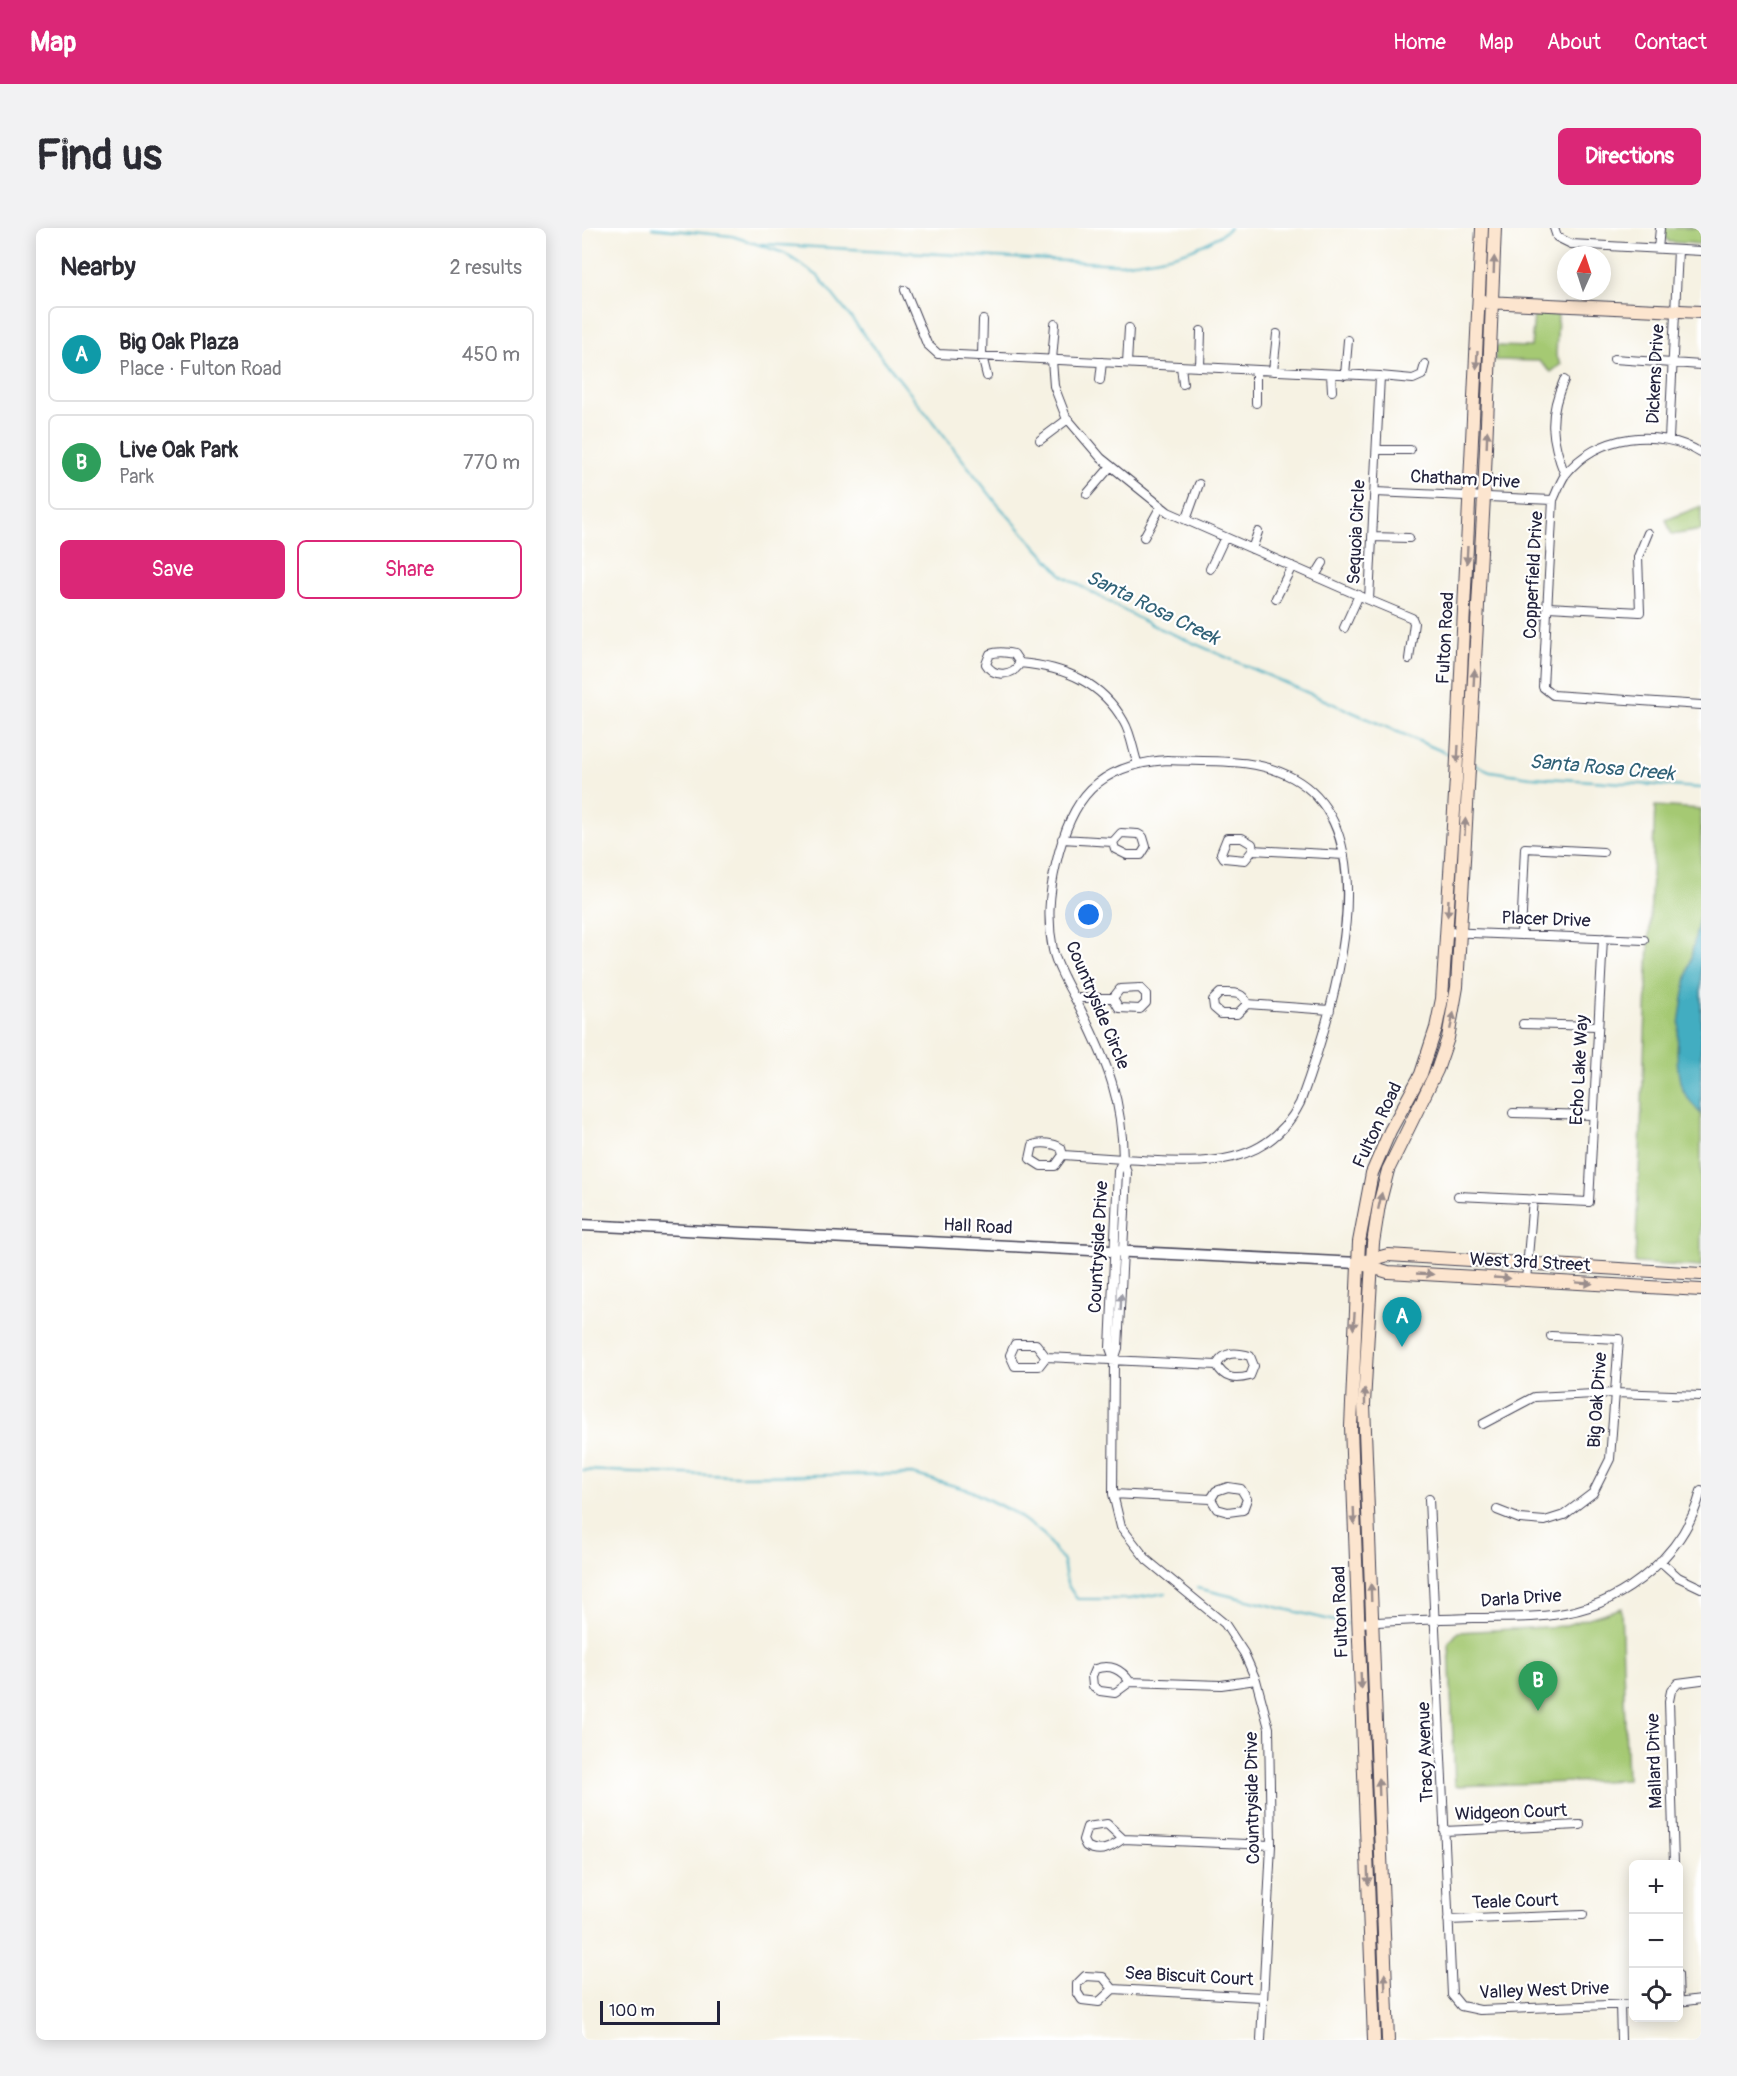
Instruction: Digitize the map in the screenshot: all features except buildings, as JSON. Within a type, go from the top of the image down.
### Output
[{"type":"main road","name":"Fulton Road","points":[[1388,2040],[1365,1404],[1372,1263],[1376,1216],[1388,1170],[1431,1084],[1448,1038],[1457,987],[1462,781],[1459,729],[1482,228]]},
{"type":"main road","name":"Fulton Road","points":[[1374,2040],[1351,1405],[1358,1263],[1361,1221],[1372,1173],[1390,1131],[1421,1074],[1436,1028],[1443,986],[1446,932],[1462,781],[1471,736],[1495,228]]},
{"type":"main road","points":[[1479,302],[1701,312]]},
{"type":"main road","name":"West 3rd Street","points":[[1358,1263],[1372,1263],[1390,1256],[1701,1274]]},
{"type":"main road","name":"West 3rd Street","points":[[1372,1263],[1388,1272],[1701,1290]]},
{"type":"street","points":[[1554,228],[1557,237],[1566,243],[1701,251]]},
{"type":"street","points":[[1658,249],[1660,228]]},
{"type":"street","name":"Dickens Drive","points":[[1669,439],[1678,250]]},
{"type":"street","points":[[905,290],[927,344],[938,354],[1413,379],[1422,375],[1425,364]]},
{"type":"street","points":[[983,320],[982,356],[987,376]]},
{"type":"street","name":"Sequoia Circle","points":[[1056,324],[1052,360],[1054,387],[1068,419],[1111,466],[1161,506],[1186,520],[1369,600],[1380,376]]},
{"type":"street","points":[[1127,363],[1129,328]]},
{"type":"street","points":[[1200,367],[1201,331]]},
{"type":"street","points":[[1274,371],[1277,334]]},
{"type":"street","points":[[1345,375],[1348,340]]},
{"type":"street","points":[[1614,359],[1701,365]]},
{"type":"street","points":[[1100,380],[1102,362]]},
{"type":"street","points":[[1181,366],[1183,384]]},
{"type":"street","points":[[1256,370],[1256,403]]},
{"type":"street","points":[[1332,374],[1332,391]]},
{"type":"street","points":[[1564,380],[1554,404],[1554,446],[1565,475]]},
{"type":"street","points":[[1040,440],[1068,419]]},
{"type":"street","name":"Copperfield Drive","points":[[1701,453],[1669,439],[1638,436],[1611,443],[1585,457],[1565,475],[1553,500],[1543,687],[1553,695],[1701,705]]},
{"type":"street","points":[[1377,450],[1410,450]]},
{"type":"street","points":[[1086,494],[1111,466]]},
{"type":"street","points":[[1186,520],[1199,484]]},
{"type":"street","name":"Chatham Drive","points":[[1375,492],[1553,500]]},
{"type":"street","points":[[1144,537],[1161,506]]},
{"type":"street","points":[[1252,549],[1258,532]]},
{"type":"street","points":[[1548,606],[1640,612],[1638,557],[1648,533]]},
{"type":"street","points":[[1210,569],[1225,537]]},
{"type":"street","points":[[1372,537],[1408,538]]},
{"type":"street","points":[[1316,576],[1323,563]]},
{"type":"street","points":[[1276,598],[1292,566]]},
{"type":"street","points":[[1344,627],[1359,596]]},
{"type":"street","points":[[1369,600],[1412,618],[1414,623],[1409,659]]},
{"type":"street","points":[[1020,663],[1061,669],[1077,676],[1105,696],[1126,724],[1137,762]]},
{"type":"street","name":"Countryside Circle","points":[[1167,760],[1258,765],[1293,778],[1321,801],[1336,828],[1344,855],[1347,880],[1340,976],[1300,1103],[1288,1122],[1267,1141],[1227,1161],[1207,1163],[1123,1159],[1118,1100],[1110,1071],[1053,952],[1049,930],[1052,883],[1062,839],[1075,808],[1089,790],[1137,762],[1167,760]]},
{"type":"street","points":[[1062,839],[1113,842]]},
{"type":"street","points":[[1521,935],[1525,848],[1603,852]]},
{"type":"street","points":[[1253,850],[1344,855]]},
{"type":"street","name":"Placer Drive","points":[[1446,932],[1644,940]]},
{"type":"street","name":"Echo Lake Way","points":[[1533,1199],[1589,1202],[1603,938]]},
{"type":"street","points":[[1075,998],[1113,998]]},
{"type":"street","points":[[1247,1004],[1330,1010]]},
{"type":"street","points":[[1523,1024],[1597,1026]]},
{"type":"street","points":[[1513,1113],[1593,1115]]},
{"type":"street","points":[[1063,1155],[1123,1159]]},
{"type":"street","name":"Countryside Drive","points":[[1123,1159],[1127,1173],[1119,1251],[1118,1347],[1114,1360],[1113,1494],[1121,1527],[1148,1560],[1225,1624],[1244,1653],[1256,1680],[1269,1728],[1271,1845],[1261,2040]]},
{"type":"street","points":[[1458,1196],[1533,1199],[1526,1280]]},
{"type":"street","name":"Hall Road","points":[[582,1225],[1358,1263]]},
{"type":"street","name":"Big Oak Drive","points":[[1497,1510],[1520,1520],[1545,1521],[1564,1515],[1593,1493],[1610,1459],[1618,1339],[1551,1336]]},
{"type":"street","points":[[1046,1357],[1217,1365]]},
{"type":"street","points":[[1484,1424],[1534,1397],[1614,1393],[1701,1396]]},
{"type":"street","name":"Darla Drive","points":[[1358,1623],[1550,1615],[1580,1610],[1628,1589],[1660,1561],[1685,1530],[1701,1491]]},
{"type":"street","points":[[1113,1494],[1211,1499]]},
{"type":"street","name":"Tracy Avenue","points":[[1429,1499],[1437,1619],[1451,1990],[1457,2003]]},
{"type":"street","points":[[1660,1561],[1678,1577],[1701,1588]]},
{"type":"street","points":[[1130,1682],[1221,1685],[1256,1680]]},
{"type":"street","name":"Mallard Drive","points":[[1674,1860],[1669,1701],[1671,1691],[1678,1683],[1701,1680]]},
{"type":"street","points":[[1123,1839],[1107,1824],[1087,1827],[1083,1840],[1086,1846],[1092,1849],[1103,1850],[1123,1839],[1271,1845]]},
{"type":"street","name":"Widgeon Court","points":[[1444,1831],[1580,1825]]},
{"type":"street","name":"Teale Court","points":[[1448,1920],[1583,1915]]},
{"type":"street","name":"Sea Biscuit Court","points":[[1113,1989],[1263,1997]]},
{"type":"street","points":[[1683,2001],[1701,1999]]},
{"type":"street","name":"Valley West Drive","points":[[1457,2003],[1480,2010],[1629,2004]]},
{"type":"street","points":[[1620,2004],[1622,2040]]},
{"type":"green space","points":[[1665,228],[1701,228],[1701,244],[1669,242],[1665,237]]},
{"type":"green space","points":[[1534,314],[1558,315],[1556,356],[1561,364],[1551,372],[1539,361],[1495,360],[1496,346],[1531,347]]},
{"type":"green space","points":[[1701,506],[1701,530],[1672,535],[1666,520]]},
{"type":"green space","points":[[1655,806],[1701,809],[1701,1267],[1635,1263]]},
{"type":"green space","points":[[1621,1608],[1627,1780],[1455,1786],[1449,1643],[1458,1632],[1563,1626]]},
{"type":"water","points":[[1701,906],[1701,1114],[1682,1088],[1677,1048],[1683,999]]},
{"type":"waterway","name":"Santa Rosa Creek","points":[[652,228],[732,236],[784,253],[818,276],[999,506],[1063,576],[1143,621],[1453,756]]},
{"type":"waterway","points":[[761,244],[1120,264],[1178,254],[1205,244],[1230,228]]},
{"type":"waterway","name":"Santa Rosa Creek","points":[[1475,765],[1490,771],[1531,777],[1701,788]]},
{"type":"waterway","points":[[582,1470],[737,1476],[912,1474],[969,1490],[1013,1512],[1043,1534],[1063,1561],[1067,1584],[1077,1599],[1129,1599],[1166,1593]]},
{"type":"waterway","points":[[1197,1588],[1347,1624]]},
{"type":"place","name":"Big Oak Plaza","points":[[1402,1347]]},
{"type":"place","name":"Live Oak Park","points":[[1538,1711]]}]
